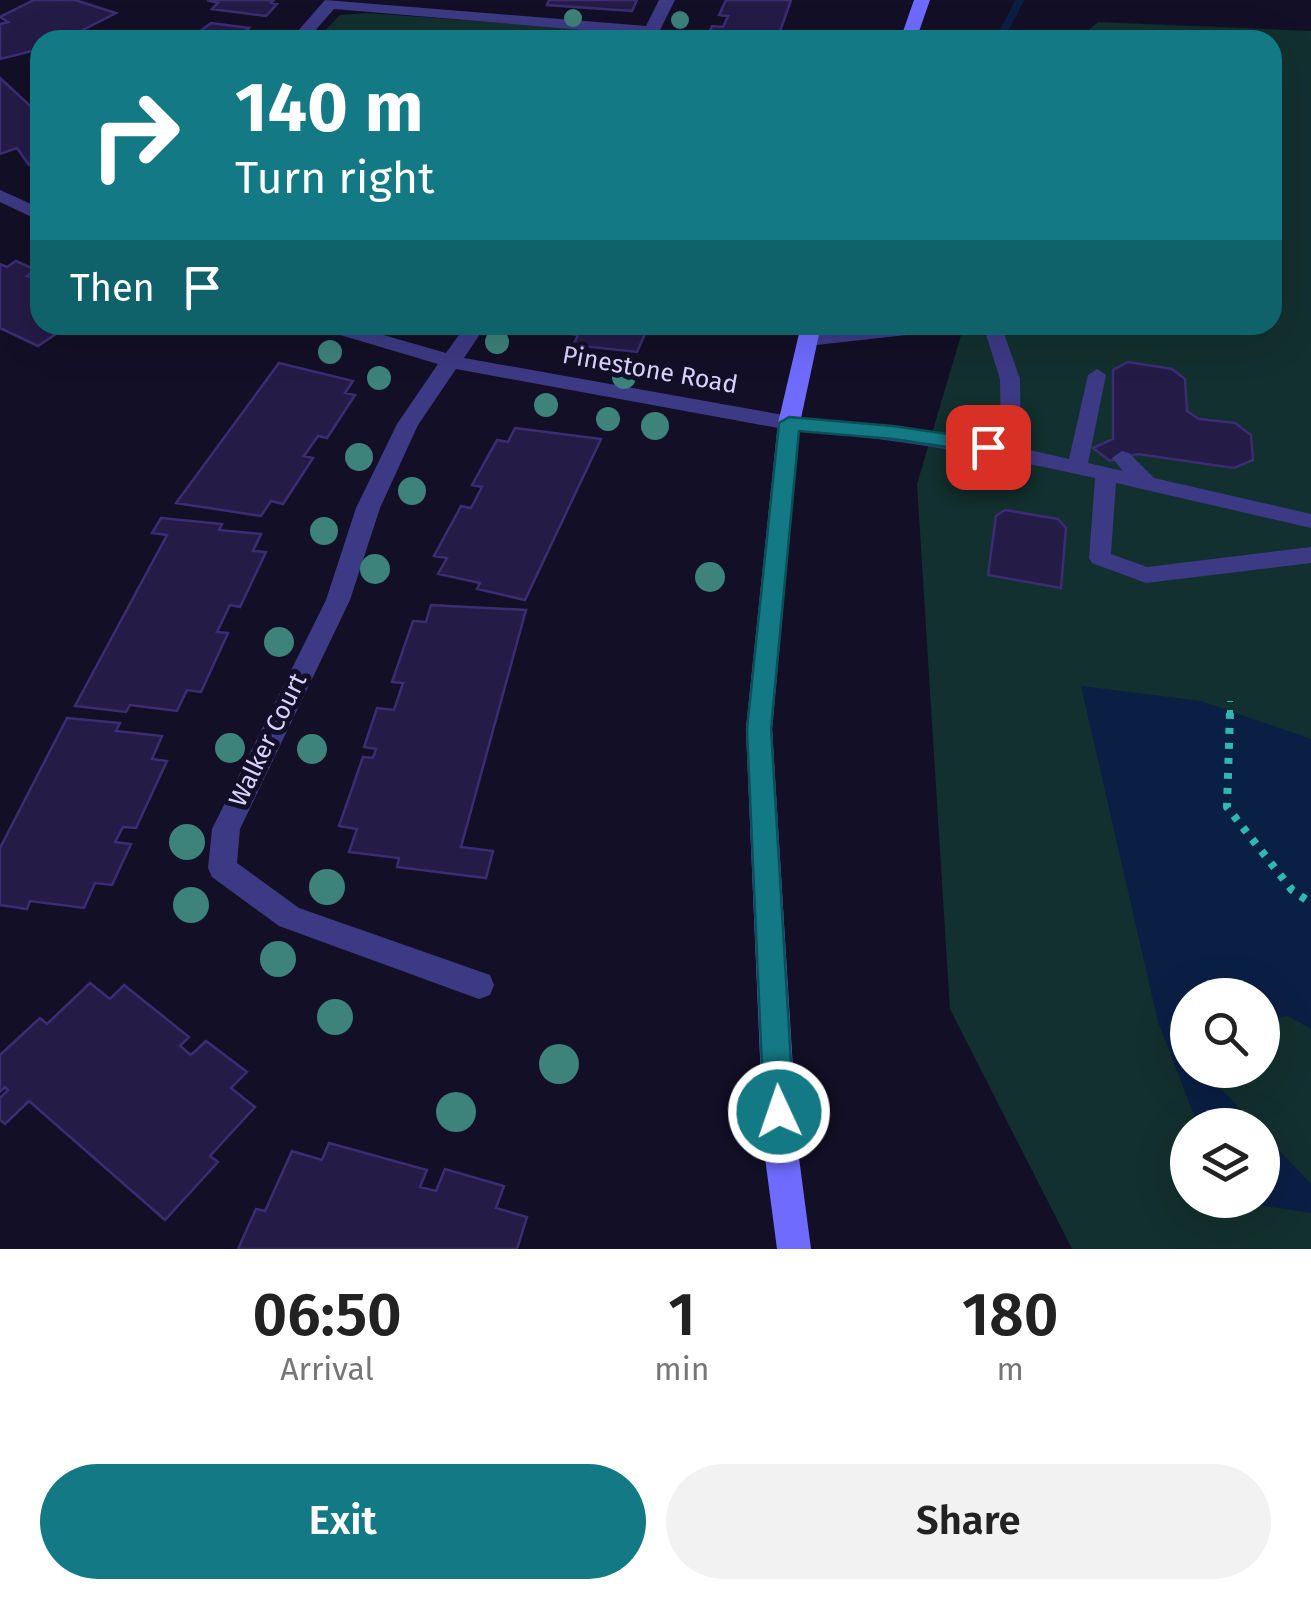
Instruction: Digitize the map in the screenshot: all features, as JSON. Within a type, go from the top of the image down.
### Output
[{"type":"main road","points":[[912,30],[922,0]]},
{"type":"main road","points":[[794,1249],[781,1150],[759,729],[789,423],[808,335]]},
{"type":"street","points":[[652,30],[667,0]]},
{"type":"street","points":[[307,30],[332,2],[593,30]]},
{"type":"street","points":[[0,195],[30,210]]},
{"type":"street","name":"Pinestone Road","points":[[361,335],[454,362],[789,423]]},
{"type":"street","points":[[454,362],[470,335]]},
{"type":"street","name":"Walker Court","points":[[454,362],[408,424],[368,508],[338,600],[226,829],[222,868],[289,917],[479,985]]},
{"type":"lane","points":[[995,335],[1010,379],[1010,452]]},
{"type":"lane","points":[[1077,468],[1096,375]]},
{"type":"lane","points":[[789,423],[893,432],[1077,468],[1114,466],[1147,483],[1311,521]]},
{"type":"lane","points":[[1086,426],[1104,443]]},
{"type":"lane","points":[[1114,466],[1100,558],[1146,575],[1311,554]]},
{"type":"path","points":[[1230,702],[1227,807],[1292,890],[1311,902]]},
{"type":"green space","points":[[367,13],[596,30],[326,30],[340,15]]},
{"type":"green space","points":[[1098,22],[1311,31],[1311,1249],[1072,1249],[950,1009],[917,484],[961,335],[1282,335],[1282,30],[1089,30]]},
{"type":"water","points":[[1081,686],[1201,701],[1311,739],[1311,1029],[1288,1016],[1280,1018],[1280,978],[1170,978],[1170,1053],[1158,1022]]},
{"type":"water","points":[[1184,1088],[1220,1088],[1239,1108],[1191,1108]]},
{"type":"water","points":[[1280,1151],[1311,1184],[1311,1213],[1280,1208]]},
{"type":"building","points":[[34,0],[75,0],[116,13],[83,30],[30,30],[30,52],[0,59],[0,24],[8,22],[0,17]]},
{"type":"building","points":[[207,0],[274,0],[271,3],[277,4],[266,16],[212,9],[218,3]]},
{"type":"building","points":[[549,0],[637,0],[632,11],[547,5]]},
{"type":"building","points":[[726,0],[791,0],[780,30],[710,30],[712,26],[723,27],[728,16],[719,15]]},
{"type":"building","points":[[211,23],[249,28],[247,30],[202,30]]},
{"type":"building","points":[[0,78],[30,106],[30,165],[17,148],[0,154]]},
{"type":"building","points":[[16,261],[30,267],[27,276],[30,335],[54,335],[38,346],[0,328],[0,264],[7,267]]},
{"type":"building","points":[[578,335],[645,335],[637,352],[573,345]]},
{"type":"building","points":[[1128,362],[1172,369],[1185,379],[1187,411],[1199,419],[1235,423],[1251,435],[1253,460],[1234,468],[1138,454],[1110,461],[1093,448],[1113,439],[1113,370]]},
{"type":"building","points":[[279,363],[353,381],[345,393],[355,395],[327,438],[318,436],[304,456],[313,458],[283,504],[271,501],[261,516],[176,503]]},
{"type":"building","points":[[515,428],[601,439],[525,600],[477,589],[480,583],[438,574],[447,558],[434,556],[461,506],[471,508],[482,487],[472,485],[497,440],[508,442]]},
{"type":"building","points":[[1005,510],[1058,519],[1066,528],[1061,588],[988,575],[996,516]]},
{"type":"building","points":[[161,518],[222,524],[219,530],[261,534],[253,551],[266,552],[240,607],[230,605],[217,632],[228,633],[201,692],[187,690],[177,711],[130,705],[126,712],[75,706],[167,535],[152,533]]},
{"type":"building","points":[[431,605],[526,610],[461,847],[493,851],[486,878],[397,867],[399,858],[349,852],[357,829],[339,826],[363,757],[373,758],[376,749],[364,747],[377,708],[394,710],[403,683],[392,682],[413,621],[426,622]]},
{"type":"building","points":[[67,718],[120,723],[116,731],[162,736],[152,759],[167,761],[136,828],[123,827],[115,842],[131,844],[112,885],[95,883],[84,908],[30,901],[27,909],[0,905],[0,848]]},
{"type":"building","points":[[90,983],[110,999],[124,985],[189,1037],[180,1046],[191,1055],[206,1041],[247,1072],[231,1088],[255,1107],[210,1156],[218,1162],[165,1220],[29,1101],[5,1124],[0,1120],[0,1098],[8,1090],[5,1087],[0,1092],[0,1055],[40,1018],[47,1024]]},
{"type":"building","points":[[329,1143],[427,1170],[420,1187],[436,1191],[445,1169],[504,1186],[496,1208],[527,1217],[517,1249],[238,1249],[256,1209],[265,1211],[292,1151],[322,1160]]},
{"type":"waterway","points":[[1004,30],[1020,0]]},
{"type":"route","points":[[779,1112],[759,729],[789,423],[893,432],[988,447]]}]
